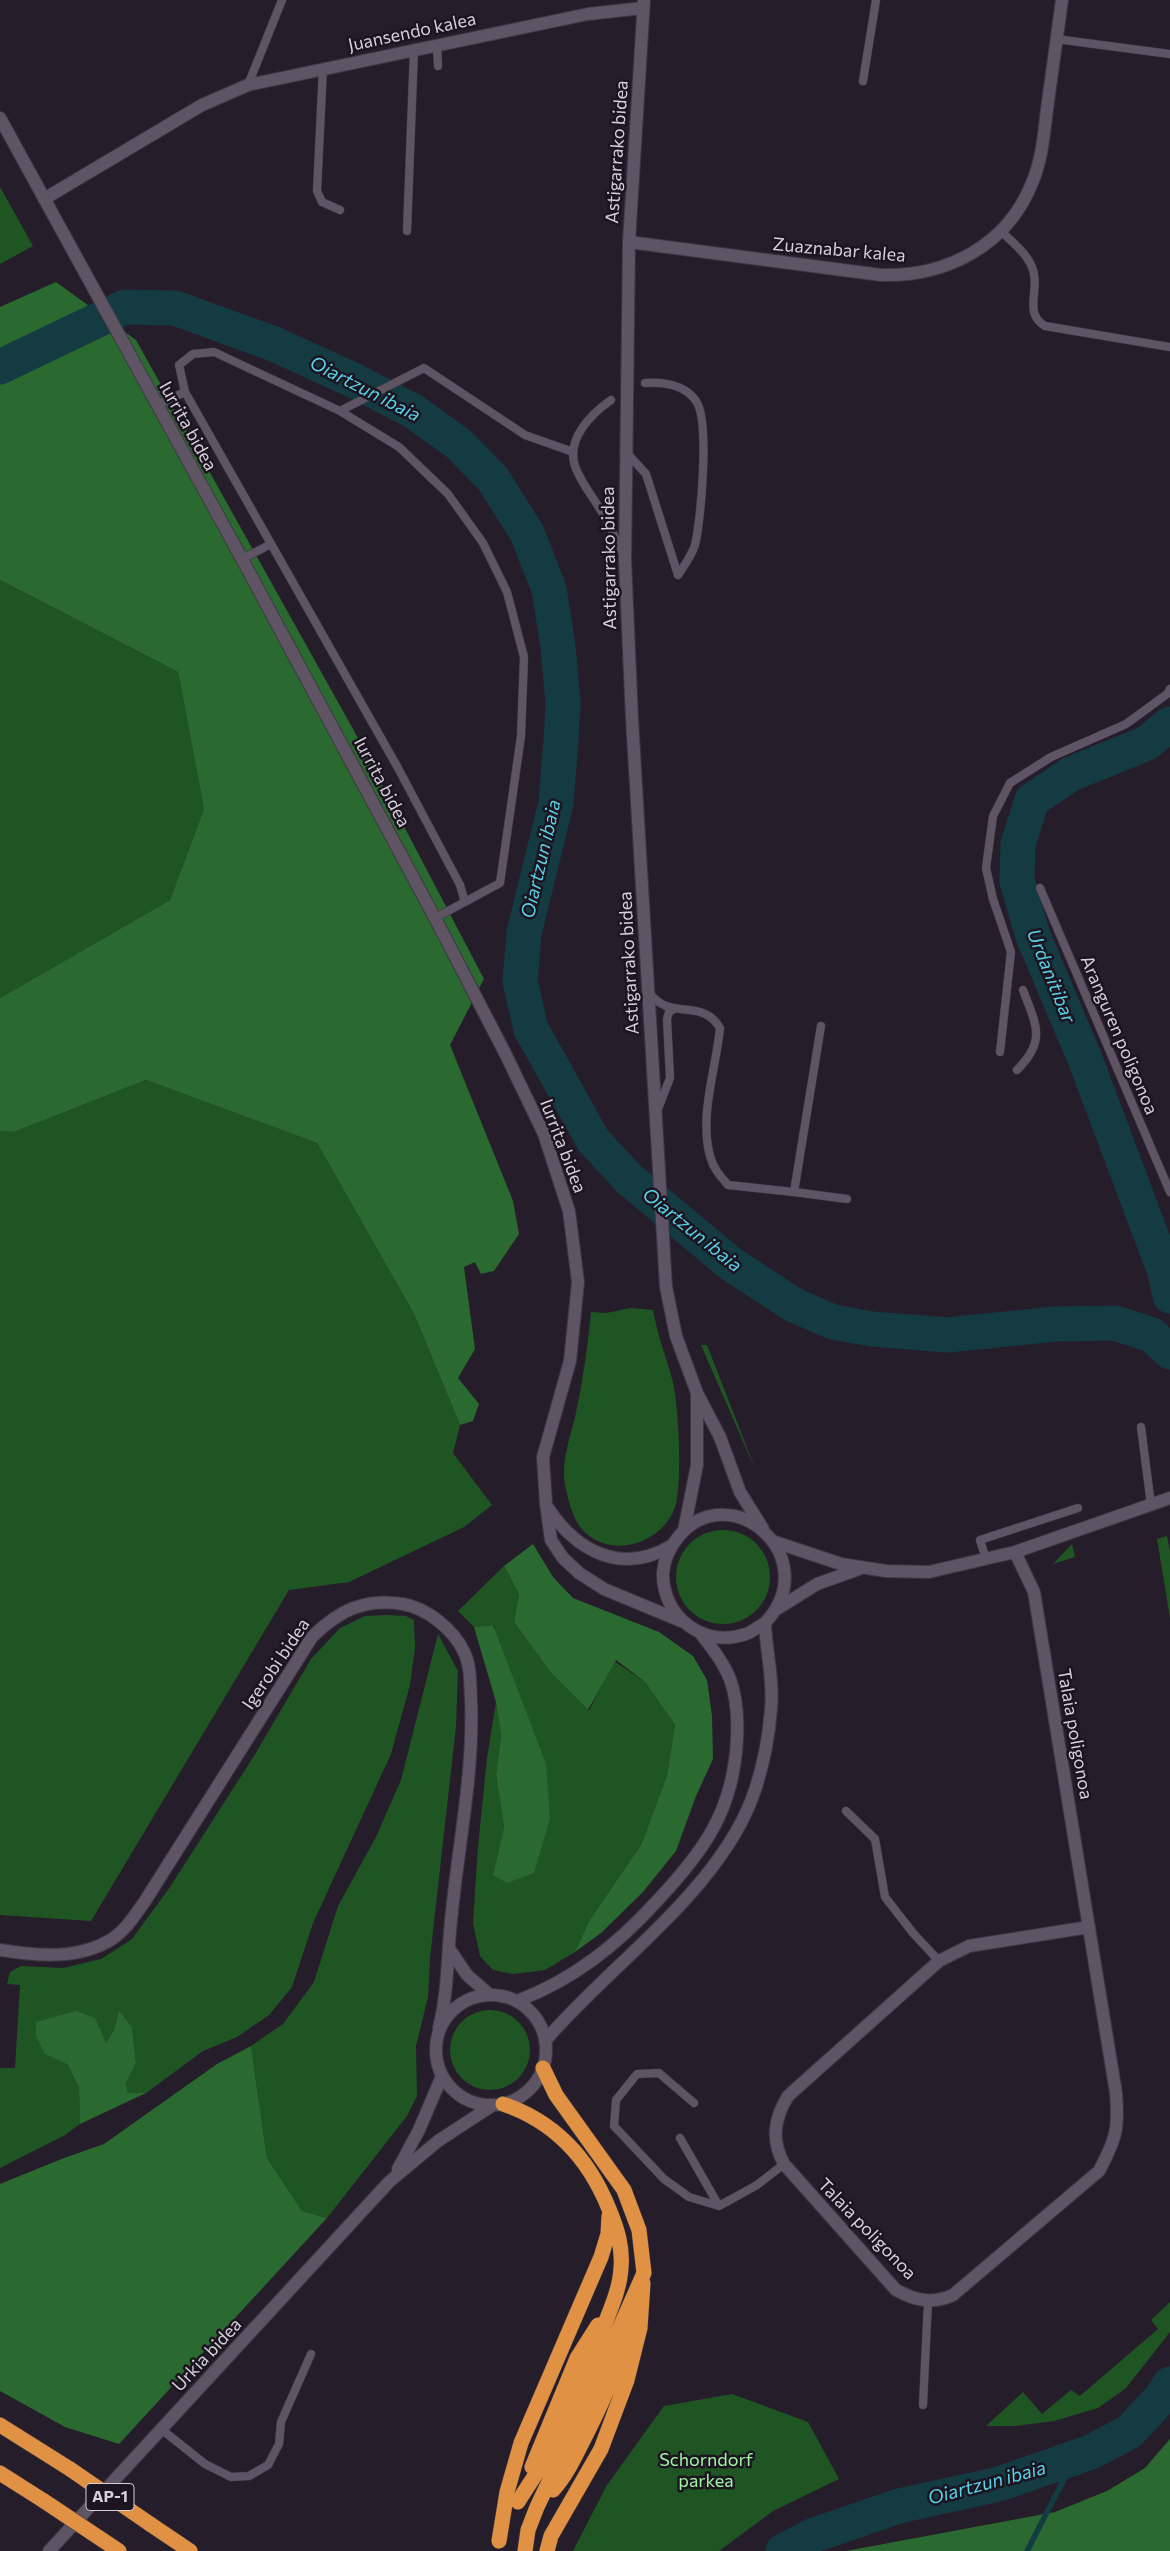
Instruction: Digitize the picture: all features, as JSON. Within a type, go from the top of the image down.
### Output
[{"type":"highway","points":[[543,2068],[556,2095],[624,2190],[639,2230],[644,2273],[640,2328],[627,2380],[601,2449],[551,2536],[547,2551]]},
{"type":"highway","points":[[497,2546],[518,2502],[556,2441],[590,2364],[614,2300],[621,2269],[621,2252],[615,2223],[595,2177],[586,2162],[564,2139],[537,2119],[498,2105]]},
{"type":"highway","points":[[497,2546],[507,2492],[521,2443],[602,2257],[608,2234],[609,2209]]},
{"type":"highway","points":[[525,2551],[528,2530],[537,2508],[644,2273]]},
{"type":"highway","name":"AP-1","points":[[0,2425],[190,2551]]},
{"type":"highway","name":"AP-1","points":[[0,2472],[119,2551]]},
{"type":"street","name":"Zuaznabar kalea","points":[[629,242],[872,274],[900,276],[919,274],[955,263],[971,255],[1001,231],[1024,201],[1038,166],[1062,0]]},
{"type":"street","name":"Juansendo kalea","points":[[44,199],[202,106],[248,85],[323,68],[643,4]]},
{"type":"street","name":"Astigarrako bidea","points":[[643,4],[629,242],[625,560],[632,719],[665,1263],[670,1310],[676,1336],[697,1393]]},
{"type":"street","name":"Iurrita bidea","points":[[0,118],[436,918],[544,1134],[569,1211],[578,1282],[570,1361],[543,1457],[546,1504],[551,1540],[563,1558],[579,1573],[604,1589],[681,1621]]},
{"type":"street","points":[[697,1393],[720,1437],[740,1492],[762,1529]]},
{"type":"street","points":[[684,1530],[697,1465],[697,1393]]},
{"type":"street","points":[[775,1542],[818,1558],[864,1568],[908,1573],[929,1572],[1015,1552],[1170,1498]]},
{"type":"street","points":[[546,1504],[562,1528],[588,1549],[615,1558],[649,1556],[671,1546]]},
{"type":"street","points":[[516,2001],[564,1980],[591,1962],[631,1930],[685,1871],[714,1830],[726,1798],[734,1770],[738,1711],[730,1678],[722,1663],[701,1634],[681,1621],[669,1604],[663,1585],[664,1564],[671,1546],[684,1530],[698,1521],[715,1516],[732,1516],[748,1520],[762,1529],[775,1542],[782,1558],[786,1575],[784,1593],[777,1609]]},
{"type":"street","name":"Talaia poligonoa","points":[[1015,1552],[1034,1592],[1089,1927],[1116,2093],[1118,2121],[1113,2145],[1099,2171],[960,2289],[940,2301],[917,2300],[896,2290],[784,2164],[777,2151],[775,2128],[778,2112],[788,2096],[939,1961],[969,1946],[1089,1927]]},
{"type":"street","points":[[701,1634],[724,1638],[746,1634],[765,1622],[777,1609],[817,1584],[864,1568]]},
{"type":"street","name":"Igerobi bidea","points":[[0,1950],[28,1955],[67,1954],[91,1949],[112,1939],[129,1923],[145,1901],[312,1637],[325,1624],[342,1613],[379,1601],[415,1606],[435,1619],[454,1636],[464,1652],[470,1674],[472,1738],[451,1914],[447,1990],[439,2028]]},
{"type":"street","points":[[545,2041],[566,2017],[688,1896],[722,1853],[750,1803],[763,1761],[772,1707],[765,1622]]},
{"type":"street","points":[[450,1950],[467,1975],[490,1995]]},
{"type":"street","points":[[490,1995],[516,2001],[536,2018],[545,2041],[546,2054],[543,2068],[528,2091],[517,2099],[498,2105],[469,2101],[458,2095],[442,2076],[435,2052],[439,2028],[446,2017],[460,2004],[478,1996],[490,1995]]},
{"type":"street","name":"Urkia bidea","points":[[389,2182],[420,2130],[442,2076]]},
{"type":"street","name":"Urkia bidea","points":[[49,2551],[389,2182],[438,2141],[498,2105]]},
{"type":"lane","points":[[248,85],[282,0]]},
{"type":"lane","points":[[863,81],[876,0]]},
{"type":"lane","points":[[1056,39],[1170,54]]},
{"type":"lane","points":[[437,45],[438,66]]},
{"type":"lane","points":[[407,231],[414,50]]},
{"type":"lane","points":[[323,68],[317,191],[322,202],[340,210]]},
{"type":"lane","points":[[1001,231],[1024,254],[1034,272],[1036,282],[1032,313],[1036,321],[1045,326],[1170,348]]},
{"type":"lane","points":[[436,918],[500,883],[521,736],[524,657],[507,592],[484,543],[448,494],[399,447],[340,411],[214,352],[193,354],[179,365],[185,392],[398,768],[460,885],[464,902]]},
{"type":"lane","points":[[340,411],[424,368],[525,435],[574,452]]},
{"type":"lane","points":[[625,450],[646,474],[678,575],[694,547],[700,507],[703,424],[697,402],[679,388],[662,382],[645,384]]},
{"type":"lane","points":[[157,405],[185,392]]},
{"type":"lane","points":[[611,400],[596,410],[584,423],[574,452],[575,466],[604,514],[625,560]]},
{"type":"lane","points":[[242,559],[271,544]]},
{"type":"lane","points":[[1000,1052],[1011,952],[993,899],[986,868],[993,816],[1010,783],[1051,757],[1126,724],[1167,694],[1170,689]]},
{"type":"lane","name":"Aranguren poligonoa","points":[[1040,888],[1170,1192]]},
{"type":"lane","points":[[648,990],[659,1003],[674,1009],[699,1010],[714,1018],[720,1028],[706,1134],[710,1157],[716,1172],[728,1185],[847,1199]]},
{"type":"lane","points":[[1017,1070],[1033,1051],[1037,1033],[1023,990]]},
{"type":"lane","points":[[656,1115],[670,1078],[667,1019],[669,1012],[674,1009]]},
{"type":"lane","points":[[794,1192],[821,1026]]},
{"type":"lane","points":[[1141,1427],[1151,1505]]},
{"type":"lane","points":[[986,1559],[980,1540],[1078,1508]]},
{"type":"lane","points":[[846,1811],[875,1839],[885,1897],[913,1933],[939,1961]]},
{"type":"lane","points":[[694,2103],[659,2073],[637,2074],[616,2100],[614,2126],[664,2179],[689,2197],[719,2206],[758,2185],[784,2164]]},
{"type":"lane","points":[[680,2138],[719,2206]]},
{"type":"lane","points":[[923,2405],[928,2301]]},
{"type":"lane","points":[[161,2429],[205,2464],[231,2477],[250,2476],[268,2465],[279,2444],[281,2422],[311,2354]]},
{"type":"green space","points":[[0,187],[33,246],[0,264]]},
{"type":"green space","points":[[56,282],[136,340],[353,729],[484,979],[450,1045],[513,1201],[519,1234],[494,1271],[481,1274],[475,1262],[464,1267],[475,1349],[458,1378],[479,1404],[473,1421],[460,1425],[414,1314],[317,1143],[146,1080],[14,1132],[0,1131],[0,998],[170,900],[204,809],[178,672],[0,580],[0,307]]},
{"type":"green space","points":[[0,580],[178,672],[204,809],[170,900],[0,998]]},
{"type":"green space","points":[[146,1080],[317,1143],[414,1314],[460,1425],[453,1453],[492,1505],[464,1527],[349,1582],[289,1590],[91,1921],[0,1915],[0,1131],[14,1132]]},
{"type":"green space","points":[[631,1308],[653,1310],[672,1379],[678,1423],[678,1493],[671,1517],[652,1536],[640,1542],[613,1545],[600,1542],[588,1535],[578,1524],[568,1497],[564,1466],[581,1388],[591,1312],[606,1313]]},
{"type":"green space","points":[[701,1345],[707,1345],[756,1471]]},
{"type":"green space","points":[[723,1530],[741,1533],[756,1544],[767,1559],[770,1577],[767,1595],[756,1610],[741,1621],[723,1624],[705,1621],[690,1610],[679,1595],[676,1577],[679,1559],[690,1544],[705,1533]]},
{"type":"green space","points":[[1167,1536],[1170,1551],[1170,1618],[1157,1539]]},
{"type":"green space","points":[[533,1544],[553,1577],[573,1598],[659,1632],[693,1656],[707,1680],[712,1716],[713,1759],[696,1796],[676,1851],[643,1892],[601,1933],[575,1952],[589,1921],[641,1845],[667,1775],[675,1725],[645,1682],[616,1660],[588,1710],[551,1673],[514,1622],[519,1594],[504,1566]]},
{"type":"green space","points":[[1072,1544],[1075,1557],[1053,1564]]},
{"type":"green space","points":[[504,1566],[519,1594],[514,1622],[551,1673],[589,1711],[614,1661],[645,1682],[675,1725],[667,1775],[641,1845],[589,1921],[575,1952],[545,1970],[513,1974],[493,1970],[480,1956],[473,1923],[487,1758],[496,1702],[501,1736],[496,1775],[504,1827],[493,1875],[533,1873],[494,1625],[474,1627],[458,1611]]},
{"type":"green space","points":[[365,1616],[406,1616],[414,1620],[415,1648],[410,1685],[391,1754],[313,1923],[292,1987],[269,2015],[237,2037],[203,2051],[146,2093],[128,2093],[126,2083],[136,2063],[132,2027],[119,2010],[114,2030],[106,2043],[45,2054],[68,2065],[79,2088],[80,2124],[65,2135],[0,2168],[0,2068],[15,2068],[20,1985],[7,1984],[10,1972],[21,1966],[63,1968],[101,1959],[132,1939],[170,1887],[254,1756],[311,1659],[340,1628]]},
{"type":"green space","points":[[493,1625],[546,1764],[550,1819],[534,1873],[507,1883],[493,1875],[504,1827],[496,1775],[501,1736],[496,1702],[474,1627]]},
{"type":"green space","points":[[438,1634],[458,1671],[456,1726],[430,1958],[428,1997],[416,2046],[417,2096],[407,2116],[327,2218],[302,2211],[267,2158],[251,2046],[283,2024],[314,1982],[338,1906],[376,1837],[401,1780]]},
{"type":"green space","points":[[119,2010],[132,2027],[136,2063],[126,2083],[128,2093],[146,2093],[80,2124],[79,2088],[68,2065],[45,2054],[36,2036],[36,2022],[76,2011],[95,2018],[106,2043],[114,2030]]},
{"type":"green space","points":[[482,2010],[498,2010],[519,2021],[530,2042],[530,2058],[519,2079],[498,2090],[482,2090],[468,2084],[456,2072],[450,2058],[450,2042],[456,2028],[468,2016]]},
{"type":"green space","points":[[251,2046],[267,2158],[302,2211],[327,2218],[119,2444],[65,2427],[0,2391],[0,2184],[104,2144],[217,2064]]},
{"type":"green space","points":[[1170,2302],[1170,2332],[1126,2388],[1098,2408],[1054,2421],[1015,2426],[986,2426],[1023,2392],[1042,2414],[1071,2390],[1080,2396],[1158,2329],[1151,2320]]},
{"type":"green space","name":"Schorndorf parkea","points":[[732,2394],[808,2422],[839,2479],[773,2511],[719,2551],[573,2551],[607,2485],[664,2406]]},
{"type":"green space","points":[[1170,2439],[1170,2551],[846,2551],[1055,2512],[1107,2491],[1145,2468]]},
{"type":"waterway","name":"Oiartzun ibaia","points":[[0,367],[125,307],[175,308],[274,344],[353,380],[413,411],[459,444],[493,479],[527,533],[549,589],[558,646],[563,703],[561,740],[556,803],[524,933],[520,981],[531,1029],[593,1140],[629,1179],[731,1264],[794,1305],[833,1322],[872,1329],[947,1335],[1056,1324],[1115,1323],[1152,1335],[1170,1352]]},
{"type":"waterway","name":"Urdanitibar","points":[[1170,724],[1147,743],[1071,774],[1032,800],[1018,844],[1017,881],[1033,936],[1085,1059],[1165,1272],[1170,1296]]},
{"type":"waterway","name":"Oiartzun ibaia","points":[[783,2551],[814,2535],[899,2506],[999,2484],[1091,2452],[1129,2432],[1161,2398],[1170,2384]]},
{"type":"waterway","points":[[1027,2551],[1075,2458]]}]
